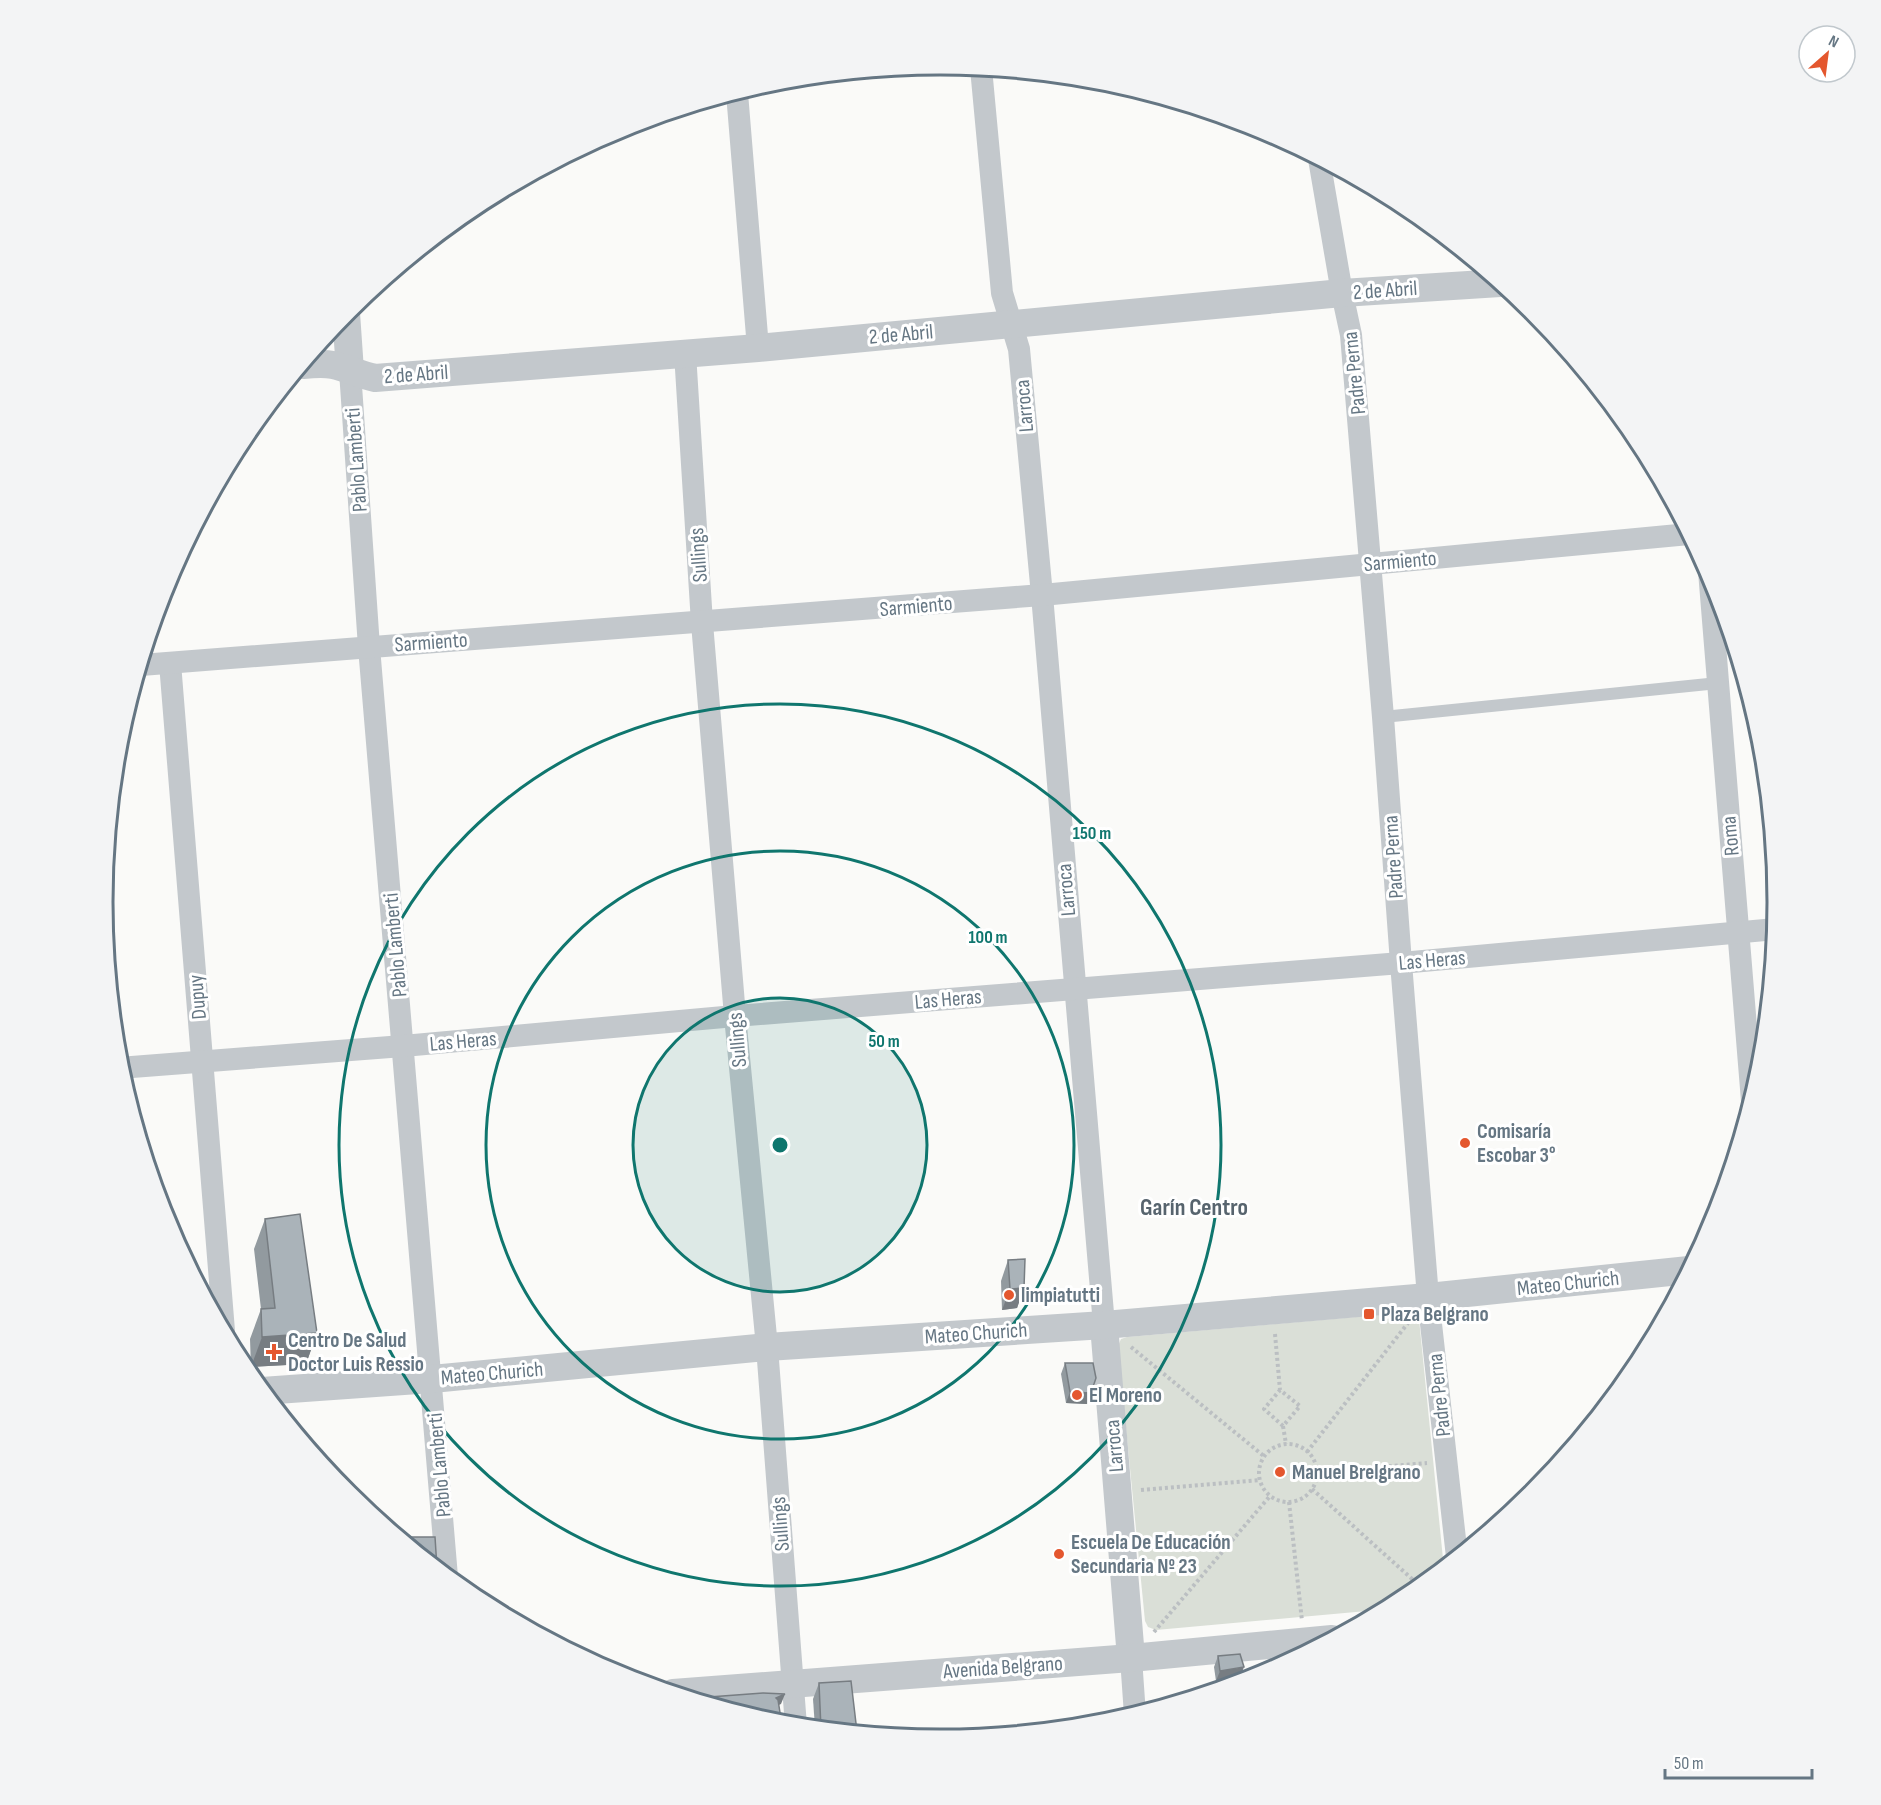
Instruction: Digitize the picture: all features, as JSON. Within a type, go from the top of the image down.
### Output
[{"type":"street","name":"Larroca","points":[[982,77],[1002,293],[1019,349],[1104,1324],[1134,1707]]},
{"type":"street","points":[[738,100],[758,348]]},
{"type":"street","name":"Padre Perna","points":[[1321,168],[1342,293],[1352,335],[1428,1297],[1456,1549]]},
{"type":"street","name":"2 de Abril","points":[[312,364],[336,365],[375,378],[758,348],[1342,293],[1490,284]]},
{"type":"street","name":"Pablo Lamberti","points":[[347,326],[369,647],[446,1566]]},
{"type":"street","name":"Sullings","points":[[685,353],[702,623],[735,1016],[767,1347],[795,1717]]},
{"type":"street","name":"Sarmiento","points":[[148,664],[1042,595],[1682,535]]},
{"type":"street","name":"Roma","points":[[1712,604],[1750,1074]]},
{"type":"street","name":"Dupuy","points":[[170,663],[223,1313]]},
{"type":"street","name":"Las Heras","points":[[130,1067],[1401,963],[1767,930]]},
{"type":"street","name":"Mateo Churich","points":[[273,1390],[767,1347],[1104,1324],[1428,1297],[1681,1271]]},
{"type":"street","name":"Avenida Belgrano","points":[[692,1691],[1131,1658],[1315,1640]]},
{"type":"lane","points":[[1383,717],[1718,683]]},
{"type":"path","points":[[1307,1452],[1428,1297]]},
{"type":"path","points":[[1273,1310],[1280,1390],[1264,1409],[1283,1426],[1286,1444]]},
{"type":"path","points":[[1104,1324],[1265,1457]]},
{"type":"path","points":[[1280,1390],[1300,1406],[1283,1426]]},
{"type":"path","points":[[1286,1444],[1295,1445],[1307,1452],[1315,1463],[1317,1472],[1312,1489],[1306,1496],[1289,1502],[1279,1501],[1270,1496],[1260,1480],[1260,1469],[1265,1457],[1277,1447],[1286,1444]]},
{"type":"path","points":[[1317,1472],[1446,1461]]},
{"type":"path","points":[[1118,1492],[1260,1480]]},
{"type":"path","points":[[1312,1489],[1414,1581]]},
{"type":"path","points":[[1131,1658],[1270,1496]]},
{"type":"path","points":[[1289,1502],[1304,1641]]},
{"type":"shaded area","points":[[1413,1312],[1419,1319],[1443,1560],[1400,1591],[1367,1611],[1156,1630],[1148,1627],[1145,1621],[1118,1346],[1121,1339]]},
{"type":"building","points":[[300,1214],[317,1333],[262,1337],[261,1309],[275,1308],[265,1219]]},
{"type":"building","points":[[1025,1259],[1024,1288],[1010,1289],[1008,1260]]},
{"type":"building","points":[[1065,1363],[1093,1363],[1096,1378],[1091,1393],[1070,1392]]},
{"type":"building","points":[[410,1537],[435,1537],[436,1559]]},
{"type":"building","points":[[1240,1654],[1244,1667],[1220,1671],[1218,1656]]},
{"type":"building","points":[[851,1681],[856,1725],[821,1721],[819,1683]]},
{"type":"building","points":[[763,1693],[785,1694],[776,1698],[780,1714],[710,1697]]},
{"type":"place","name":"Comisaría Escobar 3°","points":[[1465,1143]]},
{"type":"place","name":"limpiatutti","points":[[1009,1295]]},
{"type":"place","name":"Plaza Belgrano","points":[[1369,1314]]},
{"type":"place","name":"Centro De Salud Doctor Luis Ressio","points":[[274,1352]]},
{"type":"place","name":"El Moreno","points":[[1077,1395]]},
{"type":"place","name":"Manuel Brelgrano","points":[[1280,1472]]},
{"type":"place","name":"Escuela De Educación Secundaria Nº 23","points":[[1059,1554]]},
{"type":"district","name":"Garín Centro","points":[[1194,1207]]}]
